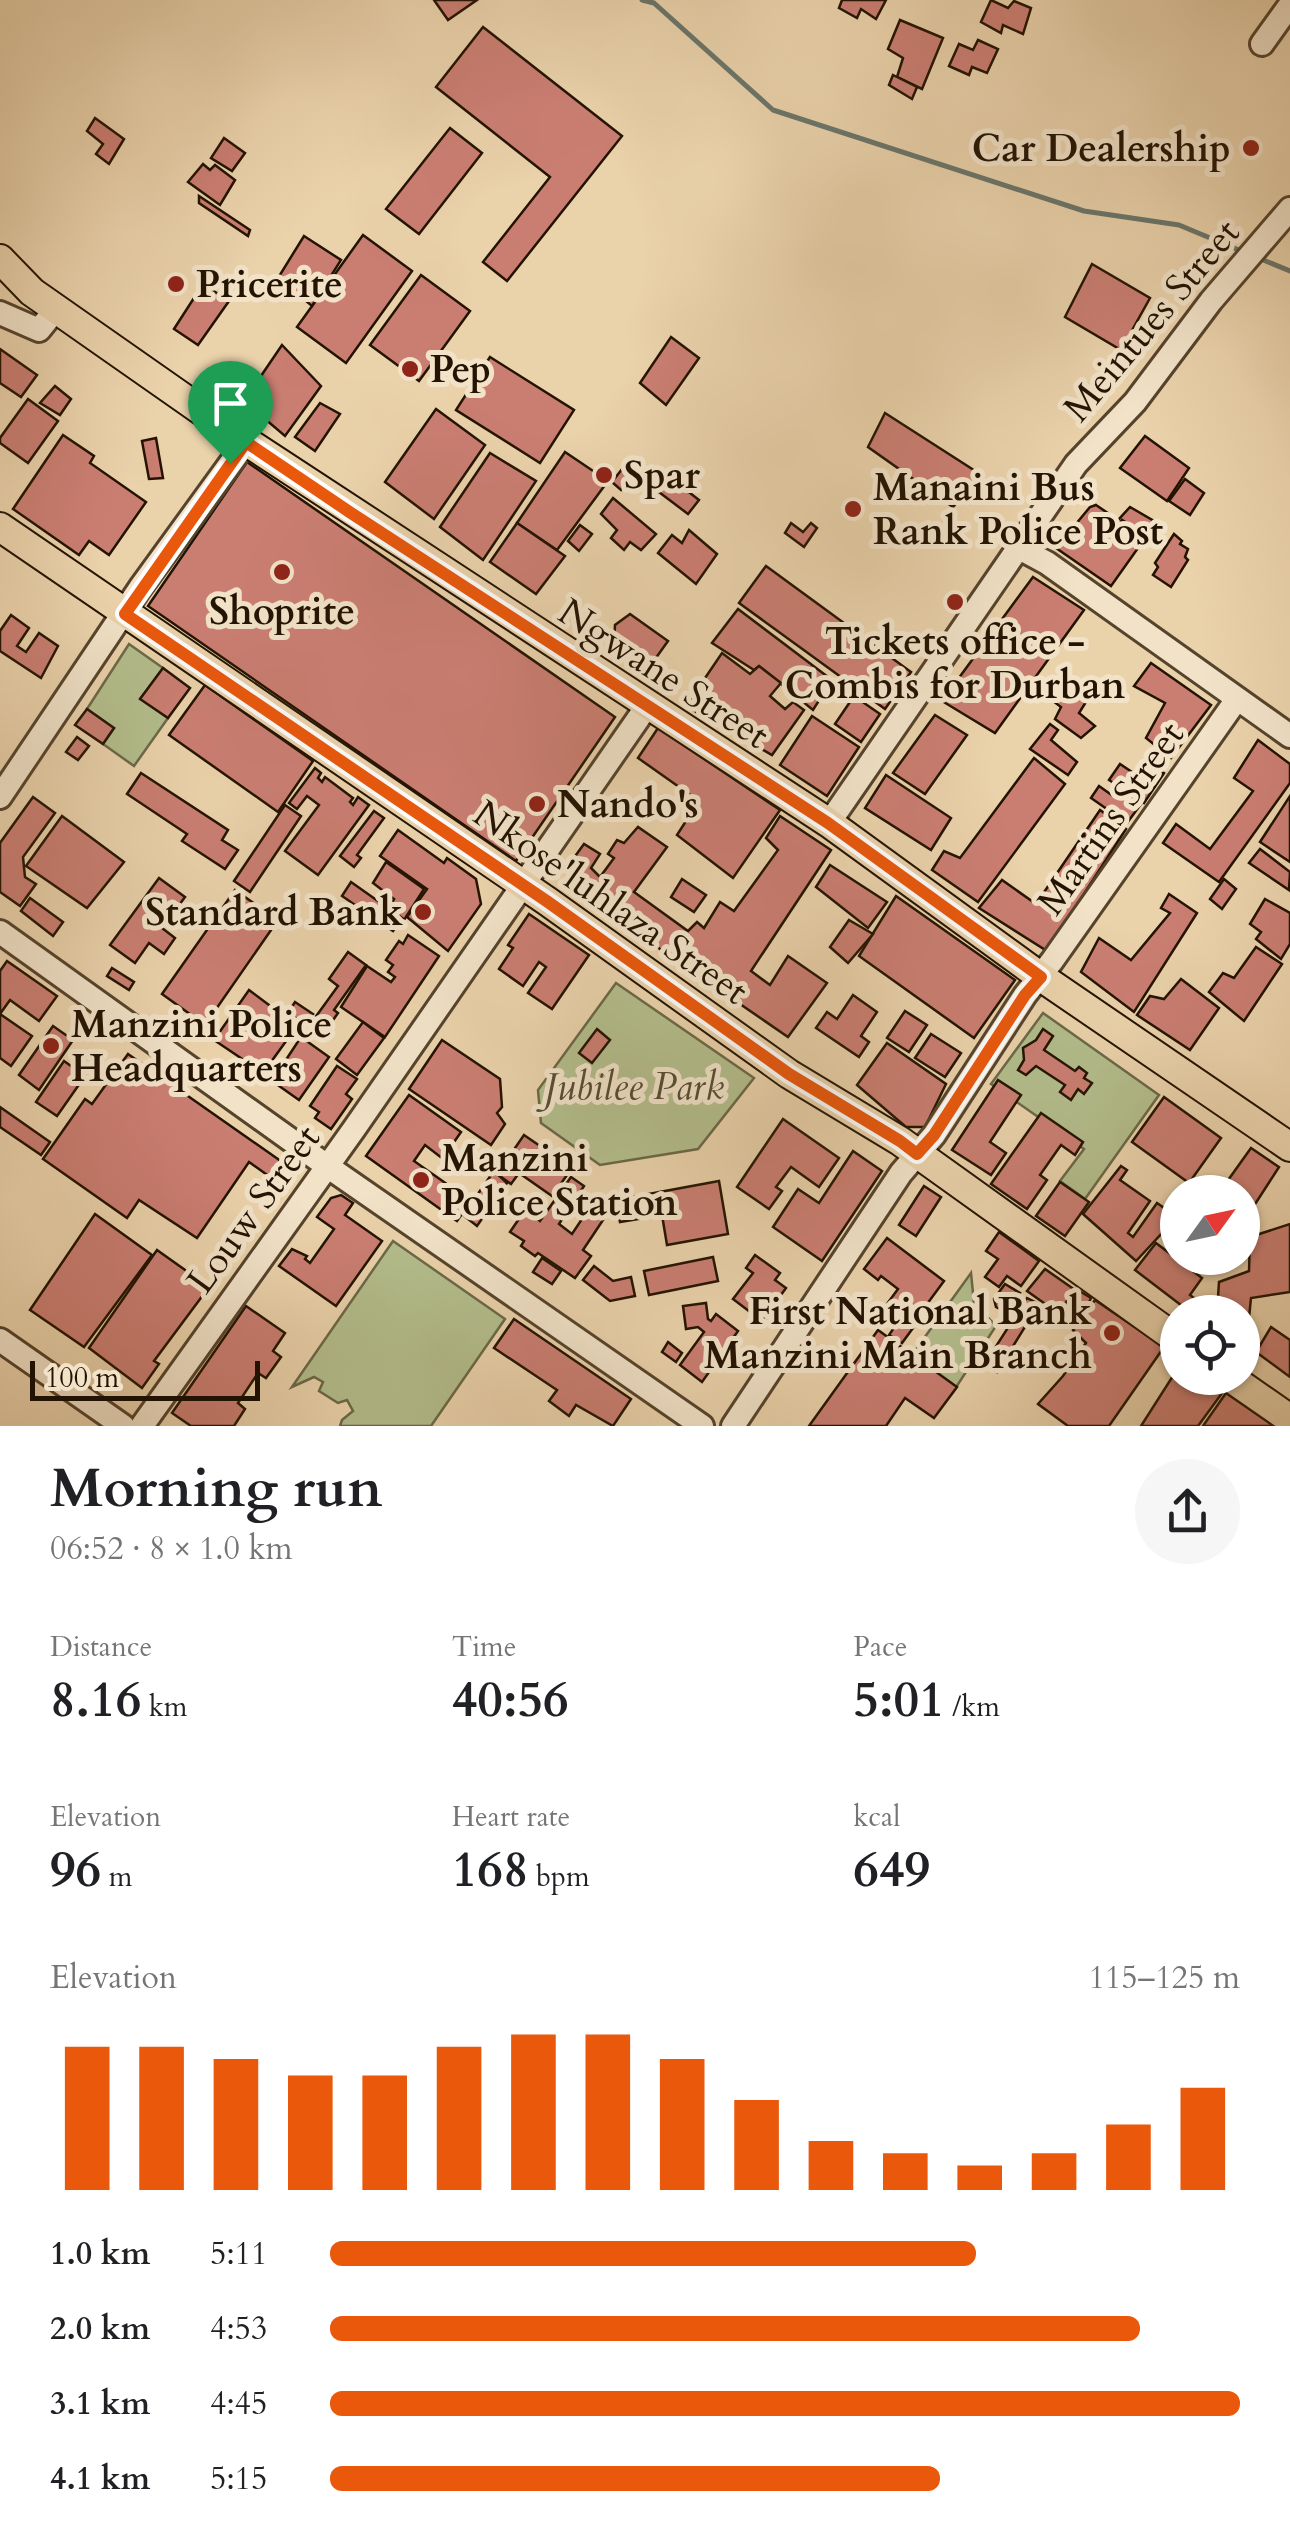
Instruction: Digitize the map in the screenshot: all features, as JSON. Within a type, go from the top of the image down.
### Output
[{"type":"main road","name":"Ngwane Street","points":[[0,259],[32,292],[246,442],[828,823],[1041,977],[1290,1147]]},
{"type":"main road","name":"Nkose'luhlaza Street","points":[[0,528],[523,885],[789,1074],[900,1141],[1160,1327]]},
{"type":"main road","points":[[1255,1395],[1290,1420]]},
{"type":"street","points":[[1262,44],[1290,6]]},
{"type":"street","name":"Meintues Street","points":[[828,823],[1076,464],[1135,402],[1211,301],[1290,209]]},
{"type":"street","points":[[0,313],[39,330],[56,309]]},
{"type":"street","points":[[0,797],[246,442]]},
{"type":"street","points":[[1019,548],[1048,562],[1290,736]]},
{"type":"street","name":"Martins Street","points":[[917,1154],[934,1135],[1025,995],[1237,699]]},
{"type":"street","name":"Louw Street","points":[[142,1426],[647,706]]},
{"type":"street","points":[[0,932],[326,1166],[702,1426]]},
{"type":"street","points":[[733,1426],[917,1154]]},
{"type":"street","points":[[0,1340],[122,1426]]},
{"type":"green space","points":[[129,644],[163,668],[141,698],[168,718],[134,766],[103,744],[114,728],[87,709]]},
{"type":"green space","name":"Jubilee Park","points":[[616,983],[754,1078],[698,1149],[600,1165],[541,1123],[538,1090]]},
{"type":"green space","points":[[1043,1013],[1159,1095],[1085,1199],[1060,1181],[1084,1149],[991,1084]]},
{"type":"green space","points":[[393,1241],[505,1319],[431,1426],[340,1426],[353,1411],[347,1400],[338,1403],[319,1391],[323,1382],[314,1377],[292,1387]]},
{"type":"green space","points":[[971,1273],[974,1303],[996,1326],[953,1392],[909,1359]]},
{"type":"building","points":[[434,0],[477,0],[448,20]]},
{"type":"building","points":[[842,0],[886,0],[876,19],[861,9],[857,18],[839,8]]},
{"type":"building","points":[[991,0],[1008,8],[1014,1],[1031,8],[1023,34],[1003,25],[1001,33],[981,22]]},
{"type":"building","points":[[900,20],[943,38],[922,89],[897,77],[903,58],[888,49]]},
{"type":"building","points":[[483,27],[622,136],[507,281],[483,262],[550,177],[436,87]]},
{"type":"building","points":[[978,40],[998,49],[987,73],[972,67],[969,75],[949,66],[959,44],[973,50]]},
{"type":"building","points":[[893,75],[917,87],[912,99],[889,85]]},
{"type":"building","points":[[95,118],[124,139],[109,164],[96,154],[103,144],[87,131]]},
{"type":"building","points":[[450,128],[482,153],[419,234],[386,209]]},
{"type":"building","points":[[224,138],[245,153],[232,171],[211,158]]},
{"type":"building","points":[[203,164],[210,170],[215,165],[235,180],[220,205],[188,182]]},
{"type":"building","points":[[199,196],[250,230],[248,236],[199,203]]},
{"type":"building","points":[[363,235],[412,271],[346,363],[297,327]]},
{"type":"building","points":[[304,236],[341,260],[312,306],[278,278]]},
{"type":"building","points":[[1092,264],[1150,298],[1121,350],[1065,317]]},
{"type":"building","points":[[421,275],[470,311],[419,381],[370,345]]},
{"type":"building","points":[[203,284],[229,301],[198,345],[174,329]]},
{"type":"building","points":[[671,337],[699,358],[666,405],[640,383]]},
{"type":"building","points":[[282,345],[321,386],[285,436],[244,401]]},
{"type":"building","points":[[0,349],[37,375],[21,397],[0,383]]},
{"type":"building","points":[[490,357],[574,410],[540,463],[456,410]]},
{"type":"building","points":[[55,386],[71,399],[60,415],[40,403]]},
{"type":"building","points":[[28,399],[58,421],[28,463],[0,443],[0,438]]},
{"type":"building","points":[[320,403],[340,414],[315,451],[295,437]]},
{"type":"building","points":[[436,409],[485,445],[434,519],[385,482]]},
{"type":"building","points":[[885,413],[980,474],[953,507],[868,447]]},
{"type":"building","points":[[63,435],[94,456],[90,463],[146,502],[109,555],[89,541],[79,555],[13,509]]},
{"type":"building","points":[[1145,436],[1189,468],[1167,501],[1120,468]]},
{"type":"building","points":[[156,438],[163,478],[149,479],[142,441]]},
{"type":"building","points":[[565,452],[608,481],[557,550],[517,523]]},
{"type":"building","points":[[490,453],[536,481],[483,560],[440,527]]},
{"type":"building","points":[[629,460],[638,467],[621,490],[612,482]]},
{"type":"building","points":[[247,462],[615,717],[516,861],[148,606]]},
{"type":"building","points":[[663,472],[699,500],[688,514],[651,486]]},
{"type":"building","points":[[1185,479],[1204,493],[1190,515],[1169,501]]},
{"type":"building","points":[[613,498],[656,534],[641,550],[630,542],[624,550],[611,538],[617,530],[601,514]]},
{"type":"building","points":[[1096,505],[1118,520],[1130,507],[1154,521],[1147,535],[1122,520],[1120,523],[1143,541],[1111,586],[1056,548],[1090,507]]},
{"type":"building","points":[[517,523],[565,556],[536,594],[490,562]]},
{"type":"building","points":[[791,523],[803,532],[811,523],[817,528],[804,547],[785,533]]},
{"type":"building","points":[[580,525],[592,534],[579,551],[568,541]]},
{"type":"building","points":[[689,530],[717,554],[696,584],[658,553],[672,535],[682,543]]},
{"type":"building","points":[[1174,534],[1188,549],[1188,560],[1171,587],[1153,575],[1158,567],[1155,563]]},
{"type":"building","points":[[766,566],[911,672],[885,709],[739,603]]},
{"type":"building","points":[[1033,577],[1084,610],[995,733],[942,701]]},
{"type":"building","points":[[738,609],[832,680],[813,710],[759,666],[754,670],[712,643]]},
{"type":"building","points":[[630,614],[668,641],[648,669],[614,645],[615,625]]},
{"type":"building","points":[[11,615],[29,628],[17,646],[26,652],[39,633],[58,646],[41,678],[0,651],[0,631]]},
{"type":"building","points":[[722,653],[750,674],[759,666],[781,683],[770,696],[785,709],[793,702],[804,710],[772,755],[686,706]]},
{"type":"building","points":[[1151,663],[1211,705],[1171,758],[1146,738],[1165,703],[1134,686]]},
{"type":"building","points":[[163,668],[190,688],[168,718],[140,699]]},
{"type":"building","points":[[1068,679],[1091,694],[1079,713],[1095,726],[1081,738],[1055,719],[1061,707],[1053,701]]},
{"type":"building","points":[[205,685],[313,761],[278,812],[169,735]]},
{"type":"building","points":[[854,696],[880,714],[861,742],[835,724]]},
{"type":"building","points":[[87,709],[114,728],[103,744],[75,725]]},
{"type":"building","points":[[935,715],[967,735],[925,794],[893,773]]},
{"type":"building","points":[[812,716],[859,747],[827,796],[780,765]]},
{"type":"building","points":[[1050,724],[1058,730],[1051,740],[1077,762],[1068,775],[1030,749]]},
{"type":"building","points":[[658,728],[780,810],[733,878],[677,835],[699,801],[638,758]]},
{"type":"building","points":[[77,737],[89,746],[78,760],[66,752]]},
{"type":"building","points":[[1258,740],[1290,764],[1290,783],[1219,882],[1163,843],[1176,824],[1210,849],[1253,791],[1234,778]]},
{"type":"building","points":[[1034,758],[1065,784],[978,902],[932,870],[944,851],[960,858]]},
{"type":"building","points":[[1144,760],[1164,773],[1144,803],[1109,780],[1120,764],[1135,774]]},
{"type":"building","points":[[315,768],[321,773],[318,778],[322,782],[325,777],[353,798],[353,805],[358,797],[369,805],[318,875],[285,851],[319,805],[307,796],[297,809],[289,803]]},
{"type":"building","points":[[141,773],[228,830],[222,840],[238,850],[225,869],[182,841],[187,834],[127,794]]},
{"type":"building","points":[[886,775],[951,818],[931,850],[865,808]]},
{"type":"building","points":[[1099,786],[1113,796],[1118,788],[1141,804],[1127,823],[1091,798]]},
{"type":"building","points":[[1290,796],[1290,862],[1260,842]]},
{"type":"building","points":[[33,797],[55,813],[23,857],[25,877],[36,884],[20,906],[0,892],[0,843]]},
{"type":"building","points":[[285,805],[301,816],[250,892],[234,881]]},
{"type":"building","points":[[1100,810],[1126,829],[1047,951],[979,908],[1002,880],[1036,904]]},
{"type":"building","points":[[374,811],[384,818],[357,855],[361,858],[354,867],[340,856]]},
{"type":"building","points":[[62,816],[124,862],[87,908],[26,866]]},
{"type":"building","points":[[780,816],[831,850],[751,971],[770,985],[788,956],[827,983],[788,1037],[567,885],[572,874],[565,870],[584,844],[600,854],[591,868],[600,877],[614,858],[608,854],[617,840],[624,843],[638,827],[667,847],[634,892],[688,931],[697,922],[704,928],[720,902],[734,911],[778,850],[766,838]]},
{"type":"building","points":[[398,830],[444,863],[447,858],[476,879],[481,904],[448,951],[407,917],[427,889],[380,856]]},
{"type":"building","points":[[1260,849],[1290,872],[1289,890],[1249,863]]},
{"type":"building","points":[[386,862],[424,889],[404,920],[389,908],[394,899],[373,883]]},
{"type":"building","points":[[830,865],[887,902],[868,928],[816,887]]},
{"type":"building","points":[[159,878],[185,897],[162,928],[175,938],[164,954],[149,943],[135,963],[110,945]]},
{"type":"building","points":[[682,879],[706,895],[694,912],[671,897]]},
{"type":"building","points":[[1224,879],[1236,889],[1222,909],[1210,899]]},
{"type":"building","points":[[351,882],[402,918],[393,931],[342,896]]},
{"type":"building","points":[[235,890],[278,920],[205,1025],[162,994]]},
{"type":"building","points":[[1169,894],[1197,913],[1134,1012],[1081,972],[1099,938],[1131,960],[1170,913],[1161,908]]},
{"type":"building","points":[[896,896],[1015,980],[974,1038],[859,956]]},
{"type":"building","points":[[30,898],[63,922],[53,936],[21,911]]},
{"type":"building","points":[[1265,899],[1290,913],[1290,944],[1281,959],[1256,939],[1261,932],[1250,924]]},
{"type":"building","points":[[529,914],[589,955],[552,1009],[528,993],[546,967],[539,962],[523,986],[499,969],[513,948],[508,945]]},
{"type":"building","points":[[849,920],[873,934],[848,963],[830,947]]},
{"type":"building","points":[[408,935],[439,956],[385,1037],[341,1007],[367,966],[391,982],[395,977],[388,972],[393,965],[386,960]]},
{"type":"building","points":[[1256,947],[1282,964],[1244,1021],[1209,992],[1223,973],[1234,978]]},
{"type":"building","points":[[348,952],[366,965],[334,1010],[338,1013],[322,1036],[309,1026],[338,986],[329,979]]},
{"type":"building","points":[[7,961],[57,996],[39,1021],[10,1000],[0,1014],[0,971]]},
{"type":"building","points":[[112,968],[134,982],[129,990],[107,976]]},
{"type":"building","points":[[1181,979],[1219,1008],[1190,1050],[1137,1015],[1150,996],[1164,999]]},
{"type":"building","points":[[249,990],[297,1026],[263,1073],[214,1040]]},
{"type":"building","points":[[853,995],[877,1012],[861,1036],[869,1042],[859,1057],[816,1028],[827,1012],[837,1019]]},
{"type":"building","points":[[295,1002],[313,1014],[306,1025],[288,1013]]},
{"type":"building","points":[[905,1011],[927,1025],[909,1052],[887,1038]]},
{"type":"building","points":[[0,1014],[32,1036],[11,1066],[0,1058]]},
{"type":"building","points":[[363,1022],[384,1038],[357,1075],[336,1059]]},
{"type":"building","points":[[53,1026],[73,1040],[39,1090],[19,1075]]},
{"type":"building","points":[[597,1029],[610,1040],[592,1063],[579,1053]]},
{"type":"building","points":[[1043,1029],[1053,1036],[1044,1050],[1075,1071],[1079,1067],[1087,1073],[1084,1078],[1092,1083],[1084,1094],[1078,1089],[1071,1100],[1060,1092],[1065,1085],[1036,1066],[1026,1075],[1018,1070],[1024,1060],[1023,1048],[1036,1040]]},
{"type":"building","points":[[931,1034],[961,1053],[945,1077],[915,1058]]},
{"type":"building","points":[[301,1037],[329,1057],[299,1100],[272,1081]]},
{"type":"building","points":[[442,1040],[500,1079],[502,1107],[497,1113],[505,1124],[491,1145],[409,1089]]},
{"type":"building","points":[[887,1043],[946,1084],[925,1127],[906,1127],[857,1085]]},
{"type":"building","points":[[128,1054],[295,1171],[284,1187],[249,1162],[197,1238],[139,1200],[127,1218],[43,1159],[85,1099],[92,1104]]},
{"type":"building","points":[[64,1061],[85,1076],[57,1116],[36,1102]]},
{"type":"building","points":[[337,1066],[357,1079],[346,1094],[352,1099],[331,1129],[315,1118],[319,1112],[310,1106]]},
{"type":"building","points":[[998,1080],[1021,1095],[990,1142],[1006,1153],[991,1175],[952,1150]]},
{"type":"building","points":[[409,1095],[461,1132],[447,1162],[425,1145],[414,1161],[471,1201],[457,1221],[366,1156]]},
{"type":"building","points":[[1164,1097],[1221,1138],[1195,1175],[1178,1175],[1132,1142]]},
{"type":"building","points":[[0,1107],[50,1142],[41,1155],[0,1127]]},
{"type":"building","points":[[1041,1113],[1083,1142],[1075,1155],[1061,1145],[1040,1175],[1047,1180],[1027,1209],[991,1184]]},
{"type":"building","points":[[783,1119],[839,1158],[819,1187],[791,1167],[776,1187],[782,1191],[769,1209],[737,1187]]},
{"type":"building","points":[[524,1135],[572,1168],[552,1196],[519,1173],[511,1184],[497,1174]]},
{"type":"building","points":[[1251,1148],[1279,1167],[1260,1196],[1260,1175],[1232,1175]]},
{"type":"building","points":[[853,1151],[882,1171],[822,1261],[773,1227],[798,1189],[819,1203]]},
{"type":"building","points":[[1121,1166],[1127,1170],[1120,1180],[1150,1201],[1128,1233],[1133,1237],[1157,1203],[1160,1235],[1136,1261],[1083,1214]]},
{"type":"building","points":[[494,1171],[507,1183],[477,1226],[463,1215]]},
{"type":"building","points":[[571,1177],[584,1186],[559,1224],[572,1234],[590,1207],[605,1217],[583,1250],[591,1256],[575,1278],[538,1253],[535,1256],[521,1246],[524,1241],[510,1232],[525,1210],[540,1221]]},
{"type":"building","points":[[719,1181],[728,1234],[667,1245],[662,1215],[620,1222],[616,1200]]},
{"type":"building","points":[[1060,1182],[1089,1202],[1065,1236],[1036,1216]]},
{"type":"building","points":[[924,1186],[941,1197],[916,1236],[899,1225]]},
{"type":"building","points":[[341,1195],[353,1203],[345,1215],[382,1241],[336,1306],[279,1266],[292,1249],[307,1256],[305,1259],[310,1263],[334,1229],[317,1217],[331,1198]]},
{"type":"building","points":[[95,1214],[152,1255],[84,1347],[30,1310]]},
{"type":"building","points":[[1290,1224],[1290,1292],[1260,1297],[1218,1295],[1219,1282],[1238,1275],[1260,1275],[1260,1234]]},
{"type":"building","points":[[999,1232],[1039,1261],[1021,1286],[1007,1276],[999,1287],[985,1277],[998,1259],[986,1251]]},
{"type":"building","points":[[887,1238],[944,1281],[913,1323],[887,1304],[898,1289],[864,1269]]},
{"type":"building","points":[[1156,1243],[1160,1246],[1160,1275],[1202,1278],[1190,1295],[1168,1295],[1135,1270]]},
{"type":"building","points":[[157,1250],[209,1287],[154,1361],[159,1364],[142,1388],[89,1348]]},
{"type":"building","points":[[755,1255],[780,1273],[775,1280],[786,1288],[762,1321],[733,1299],[753,1273],[746,1268]]},
{"type":"building","points":[[713,1257],[718,1281],[649,1295],[644,1271]]},
{"type":"building","points":[[542,1258],[561,1271],[552,1284],[533,1272]]},
{"type":"building","points":[[594,1266],[613,1281],[631,1277],[635,1296],[610,1301],[583,1280]]},
{"type":"building","points":[[1045,1269],[1075,1290],[1058,1313],[1027,1291]]},
{"type":"building","points":[[1005,1284],[1020,1293],[1007,1313],[996,1307],[994,1299]]},
{"type":"building","points":[[1076,1289],[1091,1298],[1080,1321],[1059,1319]]},
{"type":"building","points":[[1027,1298],[1037,1303],[1036,1309],[997,1372],[984,1365]]},
{"type":"building","points":[[1095,1300],[1160,1344],[1160,1353],[1109,1426],[1068,1426],[1038,1404],[1086,1343],[1073,1330]]},
{"type":"building","points":[[706,1303],[708,1319],[711,1321],[716,1314],[738,1331],[702,1382],[680,1365],[704,1332],[698,1327],[686,1329],[683,1306]]},
{"type":"building","points":[[246,1306],[285,1333],[273,1351],[281,1357],[266,1378],[258,1373],[238,1403],[245,1409],[234,1426],[191,1426],[172,1413]]},
{"type":"building","points":[[514,1319],[631,1399],[613,1426],[576,1405],[569,1416],[549,1401],[557,1390],[494,1348]]},
{"type":"building","points":[[900,1319],[913,1328],[902,1343],[889,1335]]},
{"type":"building","points":[[1271,1327],[1290,1340],[1290,1377],[1260,1355],[1260,1345]]},
{"type":"building","points":[[878,1330],[957,1387],[934,1418],[905,1398],[886,1426],[809,1426]]},
{"type":"building","points":[[668,1342],[682,1353],[676,1362],[662,1352]]},
{"type":"building","points":[[1161,1395],[1221,1395],[1198,1426],[1141,1426]]},
{"type":"building","points":[[1225,1395],[1229,1395],[1274,1426],[1203,1426]]},
{"type":"waterway","points":[[642,0],[654,3],[773,110],[1084,211],[1179,225],[1246,253]]},
{"type":"waterway","points":[[1256,257],[1290,271]]},
{"type":"place","name":"Car Dealership","points":[[1251,148]]},
{"type":"place","name":"Pricerite","points":[[176,284]]},
{"type":"place","name":"Pep","points":[[410,369]]},
{"type":"place","name":"Spar","points":[[604,475]]},
{"type":"place","name":"Manaini Bus Rank Police Post","points":[[853,509]]},
{"type":"place","name":"Shoprite","points":[[282,572]]},
{"type":"place","name":"Tickets office - Combis for Durban","points":[[955,602]]},
{"type":"place","name":"Nando's","points":[[537,804]]},
{"type":"place","name":"Standard Bank","points":[[423,912]]},
{"type":"place","name":"Manzini Police Headquarters","points":[[51,1046]]},
{"type":"place","name":"Manzini Police Station","points":[[421,1180]]},
{"type":"place","name":"First National Bank Manzini Main Branch","points":[[1112,1333]]},
{"type":"route","points":[[246,442],[828,823],[1041,977],[1025,995],[934,1135],[917,1154],[789,1074],[548,902],[125,614],[230,463],[246,442]]}]
